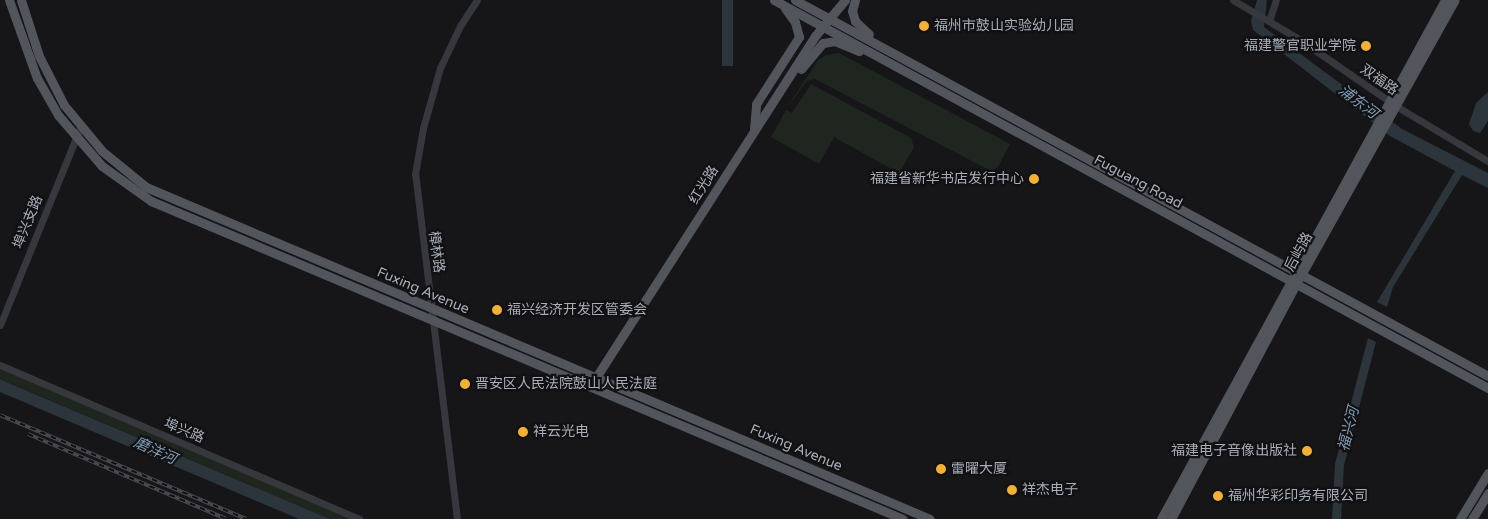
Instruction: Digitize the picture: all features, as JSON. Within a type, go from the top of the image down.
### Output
[{"type":"main road","name":"Fuxing Avenue","points":[[9,0],[36,78],[75,138],[114,176],[162,207],[903,519]]},
{"type":"main road","name":"Fuxing Avenue","points":[[21,0],[39,56],[80,128],[127,173],[164,196],[930,519]]},
{"type":"main road","name":"Fuguang Road","points":[[795,0],[1488,376]]},
{"type":"main road","name":"红光路","points":[[590,387],[822,26],[845,0]]},
{"type":"main road","points":[[855,0],[852,11],[860,29],[885,43],[906,60]]},
{"type":"main road","points":[[1392,104],[1445,0]]},
{"type":"main road","points":[[1392,104],[1455,0]]},
{"type":"main road","name":"Fuguang Road","points":[[778,2],[1488,388]]},
{"type":"main road","points":[[753,131],[756,104],[799,37],[793,19],[778,2]]},
{"type":"main road","points":[[765,114],[784,94],[805,62],[823,43],[835,41],[851,49],[873,54]]},
{"type":"main road","name":"后屿路","points":[[1160,519],[1392,104]]},
{"type":"main road","name":"后屿路","points":[[1171,519],[1293,282]]},
{"type":"main road","points":[[1460,519],[1488,473]]},
{"type":"main road","points":[[1472,519],[1488,493]]},
{"type":"street","name":"樟林路","points":[[457,519],[417,203],[417,160],[430,99],[445,56],[477,0]]},
{"type":"street","name":"双福路","points":[[1233,0],[1267,20],[1392,104],[1488,161]]},
{"type":"street","points":[[1267,20],[1276,0]]},
{"type":"street","name":"埠兴支路","points":[[0,325],[80,128]]},
{"type":"street","name":"埠兴路","points":[[0,366],[359,519]]},
{"type":"shaded area","points":[[839,53],[1010,144],[998,167],[991,171],[815,79],[807,81],[786,109],[818,60],[826,55]]},
{"type":"shaded area","points":[[811,84],[911,138],[914,147],[899,173],[834,137],[819,164],[771,137],[786,110],[792,113]]},
{"type":"shaded area","points":[[0,367],[356,519],[330,519],[0,379]]},
{"type":"water","points":[[722,0],[733,0],[733,66],[722,66]]},
{"type":"water","name":"浦东河","points":[[1257,0],[1267,0],[1264,27],[1402,129],[1488,173],[1488,188],[1462,175],[1393,287],[1387,307],[1377,302],[1455,171],[1390,136],[1253,30],[1251,21]]},
{"type":"water","points":[[1488,92],[1488,121],[1480,133],[1473,131],[1469,124],[1476,103]]},
{"type":"water","name":"福兴河","points":[[1368,338],[1376,342],[1344,465],[1341,519],[1332,519],[1335,464]]},
{"type":"water","name":"磨洋河","points":[[0,379],[330,519],[299,519],[0,392]]},
{"type":"railway","points":[[0,415],[246,519]]},
{"type":"railway","points":[[28,434],[226,519]]},
{"type":"place","name":"福州市鼓山实验幼儿园","points":[[924,26]]},
{"type":"place","name":"福建警官职业学院","points":[[1366,46]]},
{"type":"place","name":"福建省新华书店发行中心","points":[[1034,179]]},
{"type":"place","name":"福兴经济开发区管委会","points":[[497,310]]},
{"type":"place","name":"晋安区人民法院鼓山人民法庭","points":[[465,384]]},
{"type":"place","name":"祥云光电","points":[[523,432]]},
{"type":"place","name":"福建电子音像出版社","points":[[1307,451]]},
{"type":"place","name":"雷曜大厦","points":[[941,469]]},
{"type":"place","name":"祥杰电子","points":[[1012,490]]},
{"type":"place","name":"福州华彩印务有限公司","points":[[1218,496]]}]
